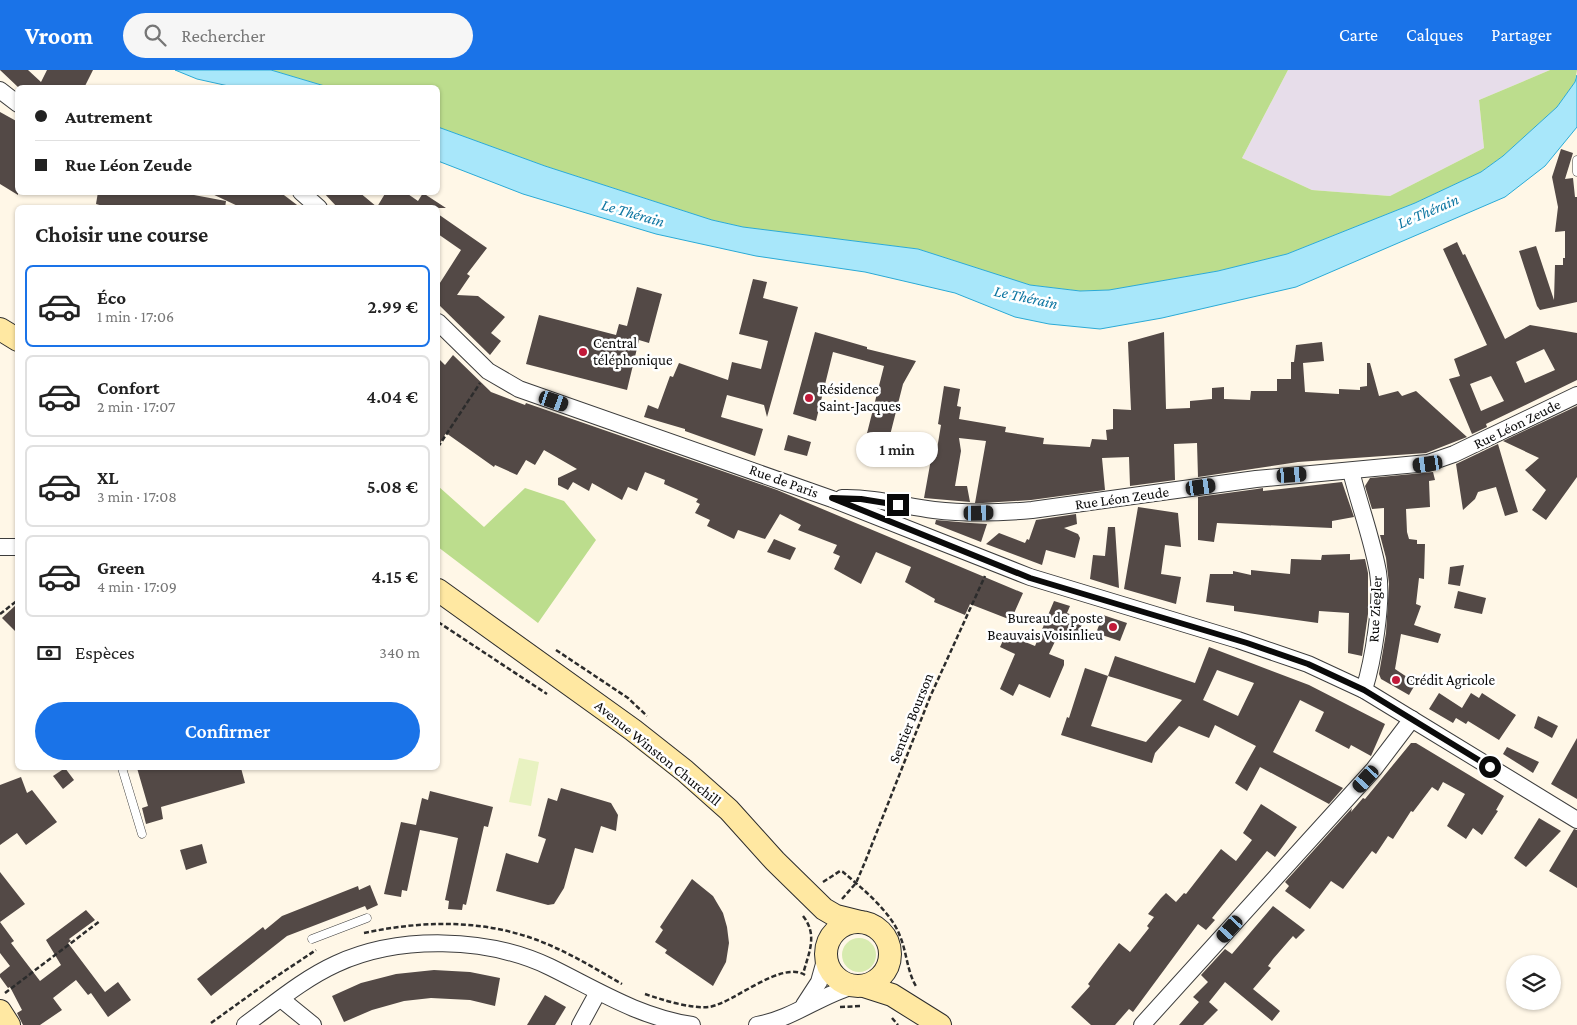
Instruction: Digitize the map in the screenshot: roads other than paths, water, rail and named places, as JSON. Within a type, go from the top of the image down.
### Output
[{"type":"main road","points":[[0,329],[15,338]]},
{"type":"main road","name":"Avenue Winston Churchill","points":[[440,591],[530,658],[634,730],[729,810],[775,862],[816,918],[827,950]]},
{"type":"main road","name":"Avenue Winston Churchill","points":[[440,607],[530,658]]},
{"type":"main road","name":"Avenue Winston Churchill","points":[[775,862],[830,913],[860,922]]},
{"type":"main road","points":[[940,1025],[892,995],[858,986],[836,977],[830,970],[827,950],[833,934],[842,926],[860,922],[874,925],[884,934],[890,947],[890,963],[903,987],[947,1025]]},
{"type":"main road","points":[[858,986],[879,979],[890,963]]},
{"type":"main road","points":[[0,1011],[10,1025]]},
{"type":"street","points":[[0,90],[15,102]]},
{"type":"street","points":[[303,195],[315,205]]},
{"type":"street","name":"Rue de Paris","points":[[440,324],[488,371],[519,389],[832,498],[990,563],[1045,582],[1283,655],[1364,690],[1577,820]]},
{"type":"street","name":"Rue Léon Zeude","points":[[832,498],[861,499],[947,512],[995,513],[1032,510],[1256,479],[1415,465],[1444,459],[1577,395]]},
{"type":"street","name":"Rue Ziegler","points":[[1350,471],[1372,549],[1379,583],[1371,664],[1364,690]]},
{"type":"street","points":[[0,547],[15,546]]},
{"type":"street","points":[[1142,1025],[1374,769],[1412,719]]},
{"type":"street","points":[[245,1025],[323,971],[348,959],[389,949],[426,944],[476,946],[516,955],[548,966],[648,1015],[692,1025]]},
{"type":"street","points":[[801,1008],[819,982],[827,950]]},
{"type":"street","points":[[758,1025],[779,1020],[826,995],[858,986]]},
{"type":"street","points":[[580,1025],[598,992]]},
{"type":"street","points":[[281,999],[313,1025]]},
{"type":"lane","points":[[1577,160],[1577,172]]},
{"type":"lane","points":[[123,770],[142,834]]},
{"type":"lane","points":[[312,939],[367,918]]},
{"type":"water","points":[[175,70],[271,70],[321,85],[224,85],[197,79]]},
{"type":"water","name":"Le Thérain","points":[[1577,75],[1577,127],[1545,166],[1505,197],[1296,287],[1162,318],[1100,329],[1049,324],[1015,317],[955,293],[865,272],[756,256],[656,234],[523,194],[440,162],[440,128],[545,166],[712,220],[743,227],[918,249],[1030,285],[1080,291],[1109,290],[1218,271],[1287,254],[1415,203],[1481,172],[1503,156],[1557,107],[1575,82]]},
{"type":"place","name":"Central téléphonique","points":[[583,352]]},
{"type":"place","name":"Résidence Saint-Jacques","points":[[809,398]]},
{"type":"place","name":"Bureau de poste Beauvais Voisinlieu","points":[[1113,627]]},
{"type":"place","name":"Crédit Agricole","points":[[1396,680]]}]
